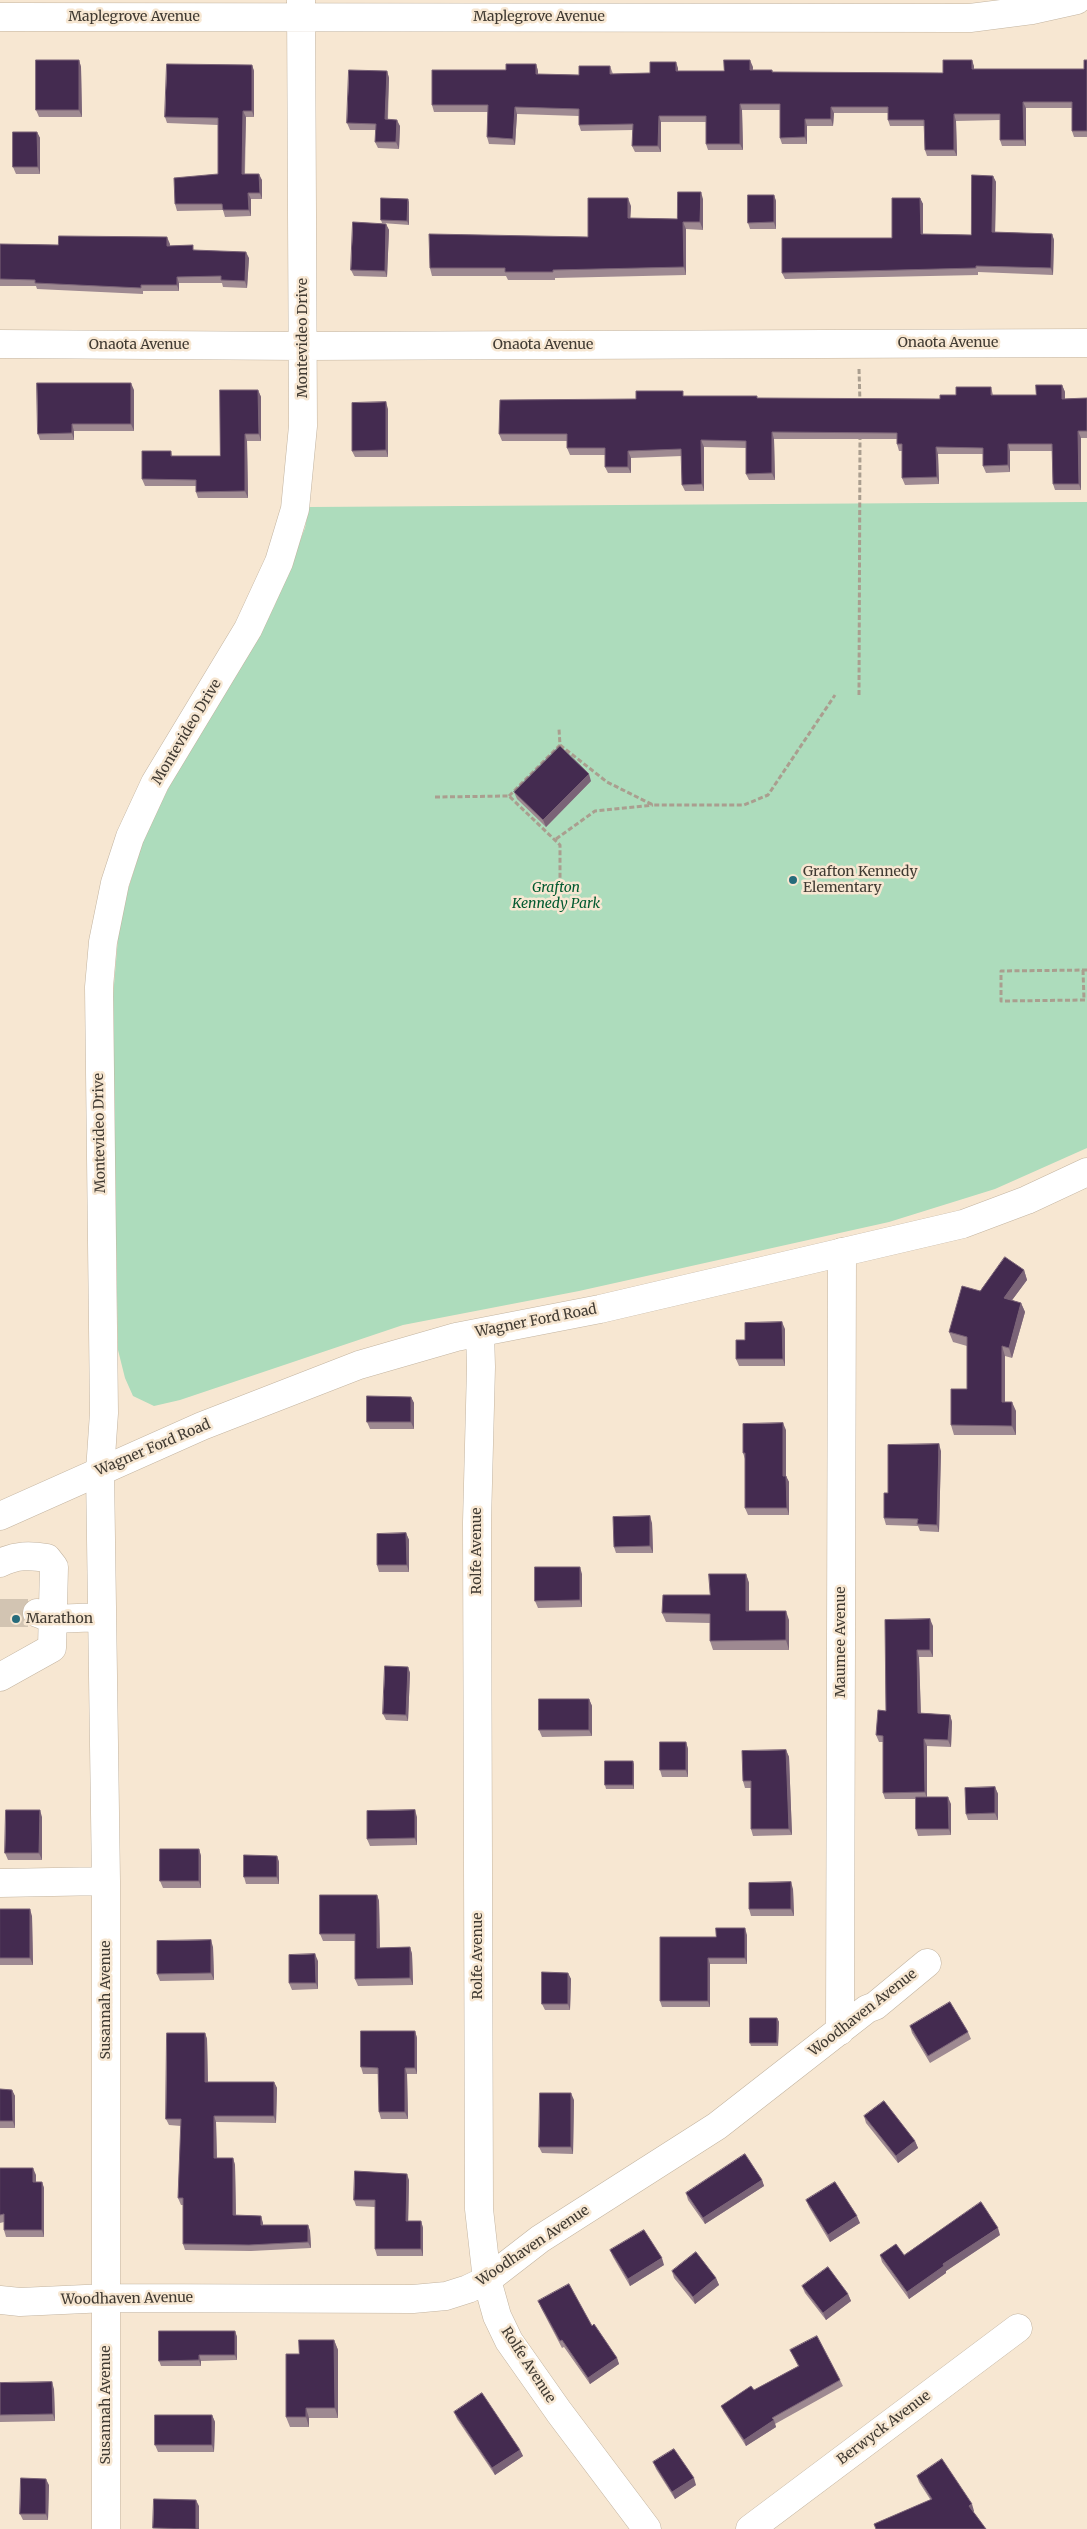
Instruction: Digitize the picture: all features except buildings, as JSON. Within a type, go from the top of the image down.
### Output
[{"type":"street","name":"Maplegrove Avenue","points":[[0,18],[301,8],[970,18],[1032,10],[1077,0]]},
{"type":"street","name":"Montevideo Drive","points":[[100,1471],[104,1412],[99,997],[103,942],[115,883],[130,837],[155,783],[248,629],[279,562],[296,509],[303,426],[301,8]]},
{"type":"street","name":"Onaota Avenue","points":[[0,344],[303,346],[1087,342]]},
{"type":"street","name":"Wagner Ford Road","points":[[0,1516],[202,1426],[359,1365],[480,1333],[600,1309],[963,1224],[1027,1200],[1087,1172]]},
{"type":"street","name":"Maumee Avenue","points":[[840,2031],[842,1252]]},
{"type":"street","name":"Rolfe Avenue","points":[[480,1333],[481,1367],[477,1522],[479,2209],[487,2280],[497,2316],[509,2341],[559,2412],[647,2529]]},
{"type":"street","name":"Susannah Avenue","points":[[100,1471],[106,1881],[106,2529]]},
{"type":"street","points":[[0,1563],[12,1556],[32,1555],[47,1558],[54,1567],[45,1616],[52,1648],[0,1677]]},
{"type":"street","points":[[45,1616],[102,1617]]},
{"type":"street","points":[[0,1883],[106,1881]]},
{"type":"street","name":"Woodhaven Avenue","points":[[0,2300],[20,2302],[107,2298],[413,2299],[446,2296],[468,2289],[487,2280],[540,2240],[717,2126],[867,2009],[875,2006],[927,1963]]},
{"type":"street","name":"Berwyck Avenue","points":[[750,2529],[1018,2328]]},
{"type":"path","points":[[859,344],[860,410]]},
{"type":"path","points":[[859,695],[860,428]]},
{"type":"path","points":[[556,839],[595,811],[654,804],[744,805],[768,795],[835,695]]},
{"type":"path","points":[[559,729],[560,745],[607,782],[654,804]]},
{"type":"path","points":[[509,796],[560,745]]},
{"type":"path","points":[[436,797],[509,796],[556,839],[560,845],[560,888]]},
{"type":"path","points":[[1085,970],[1085,1000],[1001,1002],[1001,971],[1085,970]]},
{"type":"green space","name":"Grafton Kennedy Park","points":[[1087,502],[1087,1148],[995,1189],[889,1222],[579,1291],[403,1325],[180,1400],[154,1406],[133,1396],[125,1378],[118,1350],[112,1008],[120,915],[147,829],[197,734],[274,607],[305,528],[309,507]]},
{"type":"tunnel","points":[[0,1613],[37,1613]]},
{"type":"place","name":"Grafton Kennedy Elementary","points":[[793,880]]},
{"type":"place","name":"Marathon","points":[[16,1619]]}]
